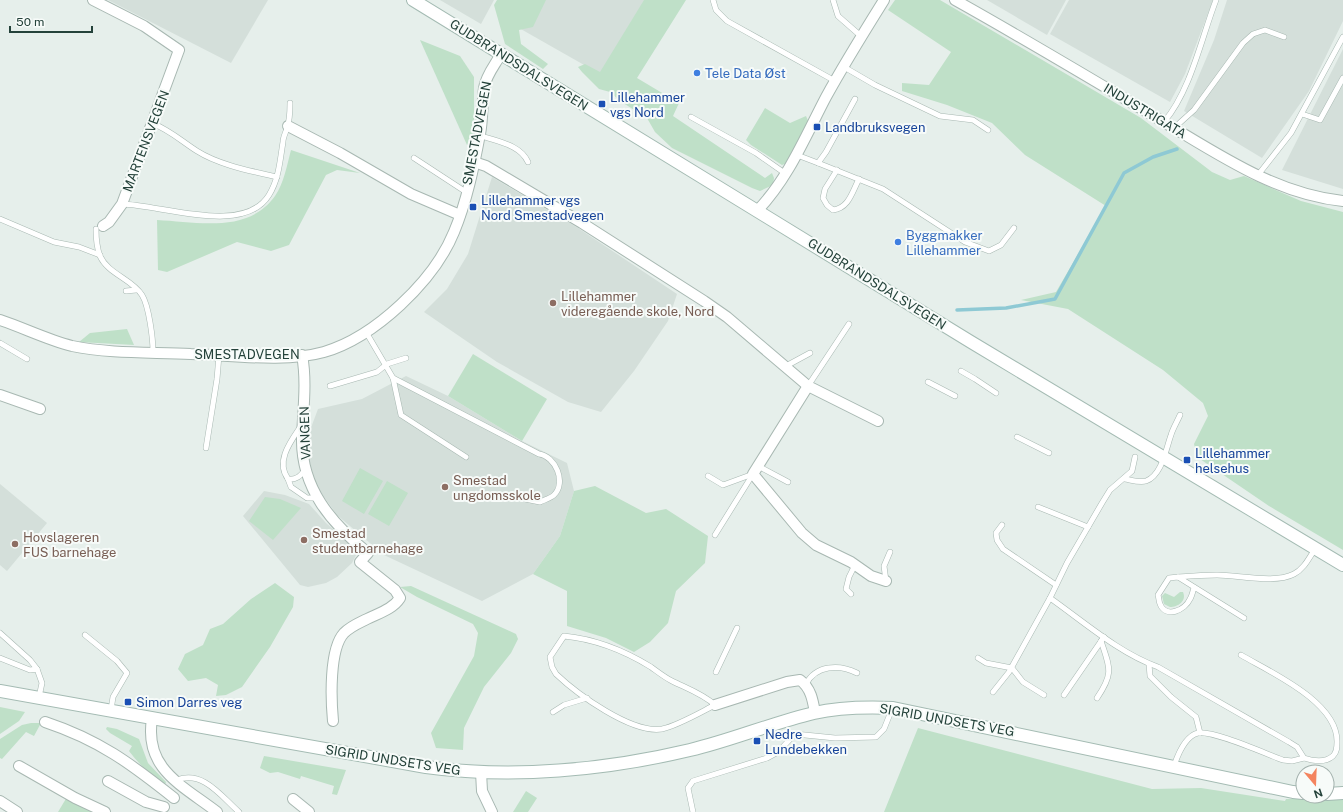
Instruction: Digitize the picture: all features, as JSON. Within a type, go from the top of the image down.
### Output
[{"type":"street","name":"MARTENSVEGEN","points":[[93,0],[144,26],[179,50],[122,204],[113,217],[100,227]]},
{"type":"street","name":"GUDBRANDSDALSVEGEN","points":[[413,0],[590,110],[758,210],[1163,458],[1343,565]]},
{"type":"street","points":[[758,210],[772,195],[786,174],[835,81],[884,0]]},
{"type":"street","name":"INDUSTRIGATA","points":[[955,0],[1164,122],[1212,152],[1258,175],[1303,193],[1343,201]]},
{"type":"street","name":"SMESTADVEGEN","points":[[0,320],[58,342],[74,346],[153,352],[265,357],[323,352],[366,332],[398,308],[412,294],[447,247],[460,215],[474,162],[479,135],[484,87],[489,74],[501,54]]},
{"type":"street","points":[[288,126],[340,153],[411,194],[460,215]]},
{"type":"street","points":[[474,162],[486,166],[582,223],[704,301],[727,317],[808,386],[878,421]]},
{"type":"street","name":"VANGEN","points":[[302,355],[304,380],[303,451],[306,468],[317,498],[327,514],[368,553],[360,562],[395,590],[400,598],[396,605],[353,625],[342,634],[334,657],[332,674],[332,721]]},
{"type":"street","points":[[808,386],[756,470],[802,533],[816,545],[855,565],[871,576],[886,581]]},
{"type":"street","points":[[0,395],[40,409]]},
{"type":"street","points":[[715,705],[787,682],[800,680],[806,684],[810,691],[815,713]]},
{"type":"street","name":"SIGRID UNDSETS VEG","points":[[0,691],[426,767],[481,772],[592,768],[691,750],[815,713],[851,708],[893,708],[1295,792]]},
{"type":"street","points":[[152,719],[150,738],[157,760],[180,783],[217,812]]},
{"type":"street","points":[[45,722],[73,731],[121,756],[174,798]]},
{"type":"street","points":[[19,766],[75,798],[105,812]]},
{"type":"street","points":[[481,772],[482,791],[492,812]]},
{"type":"street","points":[[108,781],[146,802],[164,807]]},
{"type":"street","points":[[154,812],[164,807],[174,798],[180,783]]},
{"type":"street","points":[[293,799],[309,812]]},
{"type":"street","points":[[0,801],[17,812]]},
{"type":"lane","points":[[714,0],[716,10],[727,21],[835,81]]},
{"type":"lane","points":[[833,0],[838,16],[862,36]]},
{"type":"lane","points":[[1164,122],[1178,99],[1196,58],[1216,0]]},
{"type":"lane","points":[[1174,128],[1194,110],[1242,43],[1253,34],[1265,30],[1284,37]]},
{"type":"lane","points":[[1258,175],[1291,133],[1343,37]]},
{"type":"lane","points":[[844,67],[875,85],[940,116],[973,120],[988,130]]},
{"type":"lane","points":[[1302,114],[1320,120],[1343,78]]},
{"type":"lane","points":[[818,163],[826,152],[855,99]]},
{"type":"lane","points":[[122,204],[138,204],[213,216],[235,216],[248,212],[265,201],[273,188],[281,162],[283,140],[288,126],[290,103]]},
{"type":"lane","points":[[691,117],[756,153],[786,174]]},
{"type":"lane","points":[[152,123],[175,134],[209,157],[277,176]]},
{"type":"lane","points":[[479,135],[513,147],[524,154],[528,162]]},
{"type":"lane","points":[[797,155],[883,189],[965,242],[989,251],[1001,245],[1014,228]]},
{"type":"lane","points":[[414,158],[466,192]]},
{"type":"lane","points":[[837,170],[825,189],[823,198],[827,205],[833,210],[842,209],[847,204],[859,179]]},
{"type":"lane","points":[[0,219],[54,242],[78,247],[100,255]]},
{"type":"lane","points":[[100,227],[100,255],[104,263],[133,284],[136,290],[142,295],[151,331],[153,352]]},
{"type":"lane","points":[[126,291],[136,290]]},
{"type":"lane","points":[[808,386],[849,324]]},
{"type":"lane","points":[[366,332],[393,378],[401,415],[466,457]]},
{"type":"lane","points":[[0,343],[27,358]]},
{"type":"lane","points":[[786,366],[810,353]]},
{"type":"lane","points":[[206,448],[217,379],[218,355]]},
{"type":"lane","points":[[330,386],[377,372],[386,364],[406,358]]},
{"type":"lane","points":[[961,371],[996,393]]},
{"type":"lane","points":[[393,378],[548,458],[557,467],[558,487],[555,494],[540,502],[525,499]]},
{"type":"lane","points":[[928,382],[955,396]]},
{"type":"lane","points":[[1125,478],[1141,482],[1147,481],[1158,470],[1171,433],[1180,416]]},
{"type":"lane","points":[[303,423],[289,444],[284,458],[283,468],[291,487],[307,498],[317,498]]},
{"type":"lane","points":[[1017,437],[1048,453]]},
{"type":"lane","points":[[993,692],[1002,683],[1012,668],[1056,584],[1110,490],[1132,471],[1135,457]]},
{"type":"lane","points":[[288,479],[296,479],[306,468]]},
{"type":"lane","points":[[708,476],[723,485],[756,470],[788,482]]},
{"type":"lane","points":[[715,535],[756,470]]},
{"type":"lane","points":[[1038,507],[1088,527]]},
{"type":"lane","points":[[1002,526],[996,533],[996,540],[1003,549],[1056,584]]},
{"type":"lane","points":[[1194,587],[1190,600],[1182,609],[1174,612],[1166,611],[1160,605],[1158,595],[1169,578],[1217,575],[1272,578],[1288,576],[1296,573],[1305,565],[1315,549]]},
{"type":"lane","points":[[886,581],[884,566],[890,552]]},
{"type":"lane","points":[[851,594],[846,589],[846,584],[855,565]]},
{"type":"lane","points":[[1178,577],[1244,618]]},
{"type":"lane","points":[[1050,598],[1102,639],[1158,667],[1201,693],[1280,736],[1297,747],[1304,758]]},
{"type":"lane","points":[[716,672],[737,628]]},
{"type":"lane","points":[[0,633],[30,660],[37,669],[42,683],[39,698]]},
{"type":"lane","points":[[85,635],[117,661],[127,673],[114,697],[111,710]]},
{"type":"lane","points":[[564,636],[596,642],[619,651],[651,667],[670,680],[706,697],[715,705],[696,715],[662,729],[650,730],[636,727],[587,698],[561,679],[552,667],[550,657],[551,653],[564,636]]},
{"type":"lane","points":[[1064,695],[1102,639]]},
{"type":"lane","points":[[1097,698],[1107,683],[1109,675],[1109,667],[1102,639]]},
{"type":"lane","points":[[1174,766],[1186,741],[1193,735],[1200,733],[1214,735],[1283,760],[1292,761],[1304,758],[1324,761],[1333,756],[1336,752],[1337,736],[1333,723],[1312,698],[1241,655]]},
{"type":"lane","points":[[0,658],[30,670],[37,669]]},
{"type":"lane","points":[[978,658],[986,663],[1012,668],[1023,682],[1044,695]]},
{"type":"lane","points":[[1150,664],[1150,676],[1171,697],[1196,717],[1200,733]]},
{"type":"lane","points":[[806,684],[810,676],[818,670],[845,668],[857,673]]},
{"type":"lane","points":[[553,712],[564,705],[587,698]]},
{"type":"lane","points":[[693,812],[688,788],[693,781],[767,758],[778,752],[795,734],[835,738],[876,737],[883,731],[893,708]]},
{"type":"lane","points":[[180,783],[185,777],[203,779],[239,812]]},
{"type":"shaded area","points":[[108,0],[268,0],[231,63]]},
{"type":"shaded area","points":[[440,0],[494,0],[481,24]]},
{"type":"shaded area","points":[[543,0],[645,0],[600,74],[519,28]]},
{"type":"shaded area","points":[[987,0],[1066,0],[1047,35]]},
{"type":"shaded area","points":[[1069,0],[1213,0],[1185,74],[1170,102],[1050,34]]},
{"type":"shaded area","points":[[1227,0],[1343,0],[1343,21],[1309,91],[1262,158],[1184,111],[1214,40]]},
{"type":"shaded area","points":[[1343,49],[1343,189],[1282,170]]},
{"type":"shaded area","name":"Lillehammer videregående skole, Nord","points":[[492,177],[578,228],[677,294],[668,321],[634,371],[601,412],[568,402],[497,362],[424,312],[447,289],[468,254]]},
{"type":"shaded area","name":"Smestad ungdomsskole","points":[[406,376],[448,396],[522,441],[567,463],[574,491],[560,536],[533,574],[482,601],[384,555],[337,515],[314,483],[306,441],[318,409],[362,399]]},
{"type":"shaded area","name":"Hovslageren FUS barnehage","points":[[0,484],[47,523],[7,571],[0,565]]},
{"type":"shaded area","name":"Smestad studentbarnehage","points":[[264,491],[285,495],[309,504],[326,523],[355,548],[356,555],[352,563],[337,577],[326,583],[308,587],[300,585],[243,516]]},
{"type":"green space","points":[[497,0],[546,0],[533,27],[519,30],[521,44],[548,64],[543,69],[505,44],[494,5]]},
{"type":"green space","points":[[644,0],[686,0],[637,78],[679,103],[673,116],[765,178],[772,173],[774,178],[773,185],[760,191],[672,148],[655,132],[647,118],[620,101],[610,92],[599,89],[578,67],[585,64],[600,72]]},
{"type":"green space","points":[[895,0],[940,0],[1141,118],[1212,172],[1230,180],[1244,176],[1301,201],[1343,212],[1343,550],[1269,506],[1197,457],[1194,444],[1208,416],[1203,403],[1163,370],[1068,309],[1021,300],[1056,292],[1106,206],[1025,155],[992,123],[947,105],[902,91],[902,83],[929,85],[951,52],[888,10]]},
{"type":"green space","points":[[420,40],[460,56],[474,77],[474,139],[467,145]]},
{"type":"green space","points":[[765,108],[790,123],[806,116],[809,123],[787,163],[782,165],[751,145],[746,140]]},
{"type":"green space","points":[[291,150],[360,173],[337,170],[326,175],[289,245],[271,251],[237,242],[167,272],[158,270],[157,220],[221,223],[236,221],[251,216],[264,208],[275,196],[285,174]]},
{"type":"green space","points":[[127,329],[134,345],[79,342],[90,333]]},
{"type":"green space","points":[[473,354],[547,399],[522,441],[448,396]]},
{"type":"green space","points":[[360,468],[383,481],[364,514],[342,501]]},
{"type":"green space","points":[[387,481],[408,493],[389,526],[368,514]]},
{"type":"green space","points":[[595,486],[646,513],[666,509],[708,536],[705,563],[676,591],[668,623],[650,642],[634,652],[606,638],[567,626],[567,591],[533,574],[560,536],[574,491]]},
{"type":"green space","points":[[265,497],[280,499],[301,508],[273,540],[249,521]]},
{"type":"green space","points":[[275,583],[294,597],[293,607],[270,647],[242,687],[226,695],[216,696],[218,685],[206,678],[188,681],[178,669],[185,654],[203,645],[210,629],[223,624],[251,599]]},
{"type":"green space","points":[[411,586],[516,634],[518,639],[511,653],[484,687],[464,728],[463,750],[436,748],[431,733],[474,656],[478,633],[473,624],[417,597],[400,587]]},
{"type":"green space","points":[[1180,592],[1183,592],[1184,598],[1179,605],[1170,607],[1164,604],[1162,596],[1165,593],[1174,597]]},
{"type":"green space","points":[[0,707],[25,712],[19,721],[0,734]]},
{"type":"green space","points":[[41,723],[34,736],[26,732],[2,759],[0,758],[0,739],[22,725]]},
{"type":"green space","points":[[107,727],[117,729],[139,739],[148,763],[166,782],[165,785],[149,773],[133,756],[129,751],[132,746],[110,733],[106,729]]},
{"type":"green space","points":[[918,728],[1152,789],[1201,788],[1285,801],[1286,799],[1295,799],[1295,804],[1335,804],[1335,799],[1343,799],[1343,812],[884,812]]},
{"type":"green space","points":[[264,756],[346,770],[337,795],[332,794],[334,786],[301,776],[300,779],[278,772],[270,773],[260,768]]},
{"type":"green space","points":[[526,791],[537,798],[528,812],[513,812]]},
{"type":"green space","points":[[67,797],[95,812],[58,812]]},
{"type":"waterway","points":[[957,310],[1006,308],[1055,299],[1124,173],[1153,157],[1177,149]]},
{"type":"place","name":"Tele Data Øst","points":[[697,73]]},
{"type":"place","name":"Lillehammer vgs Nord","points":[[602,104]]},
{"type":"place","name":"Landbruksvegen","points":[[817,127]]},
{"type":"place","name":"Lillehammer vgs Nord Smestadvegen","points":[[473,207]]},
{"type":"place","name":"Byggmakker Lillehammer","points":[[898,242]]},
{"type":"place","name":"Lillehammer videregående skole, Nord","points":[[553,303]]},
{"type":"place","name":"Lillehammer helsehus","points":[[1187,460]]},
{"type":"place","name":"Smestad ungdomsskole","points":[[445,487]]},
{"type":"place","name":"Smestad studentbarnehage","points":[[304,540]]},
{"type":"place","name":"Hovslageren FUS barnehage","points":[[15,544]]},
{"type":"place","name":"Simon Darres veg","points":[[128,702]]},
{"type":"place","name":"Nedre Lundebekken","points":[[757,741]]}]
